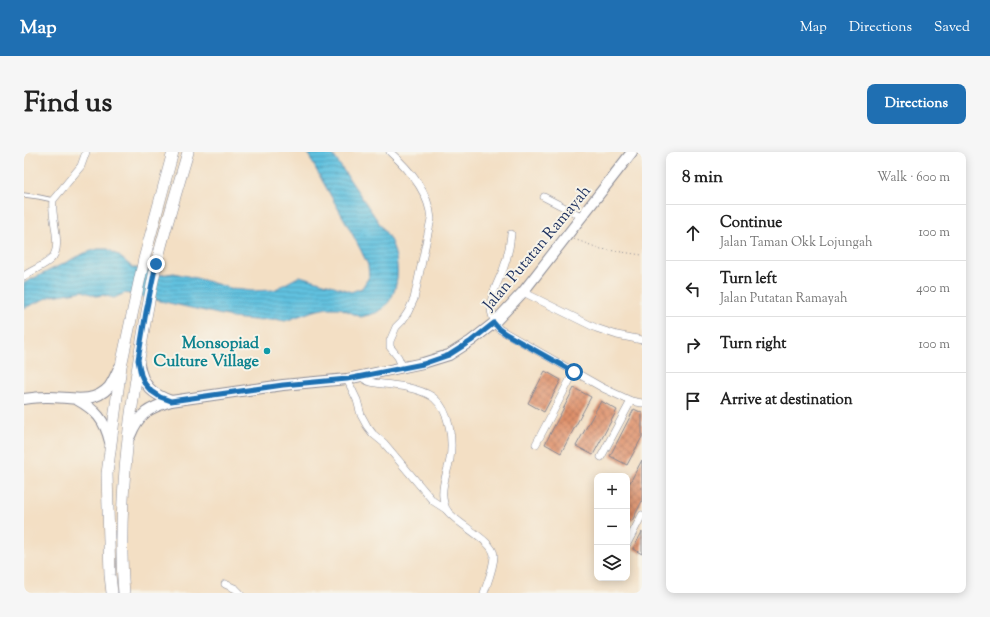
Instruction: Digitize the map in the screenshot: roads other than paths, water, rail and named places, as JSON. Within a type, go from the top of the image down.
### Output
[{"type":"main road","points":[[112,593],[110,575],[107,474],[121,366],[144,259],[172,152]]},
{"type":"main road","points":[[124,593],[122,490],[138,360],[156,264],[188,152]]},
{"type":"main road","name":"Jalan Putatan Ramayah","points":[[128,441],[139,419],[146,411],[171,401],[283,385],[347,379],[423,364],[449,355],[471,341],[494,323],[523,292],[566,236],[583,217],[632,152]]},
{"type":"main road","points":[[138,360],[141,375],[145,384],[151,391],[160,397],[171,401]]},
{"type":"main road","points":[[24,399],[47,397],[76,399],[89,398],[99,394],[109,387],[121,366]]},
{"type":"main road","points":[[76,399],[97,413],[108,431],[111,443]]},
{"type":"street","points":[[24,276],[49,261],[56,252],[57,243],[53,207],[54,200],[81,166],[86,152]]},
{"type":"street","points":[[390,152],[414,176],[430,208],[431,219],[414,299],[402,321],[396,327],[390,341],[390,347],[398,356],[403,368]]},
{"type":"street","points":[[544,197],[583,217]]},
{"type":"street","points":[[511,234],[505,263],[496,282],[491,301],[491,313],[494,323],[506,334],[603,388],[631,401],[642,403]]},
{"type":"street","points":[[523,292],[596,328],[617,335],[642,340]]},
{"type":"street","points":[[536,444],[574,372]]},
{"type":"street","points":[[361,376],[364,380],[369,382],[393,385],[424,393],[433,397],[445,412],[451,448],[442,496],[447,510]]},
{"type":"street","points":[[347,379],[361,415],[370,430],[384,443],[433,501],[447,510],[489,545],[494,554],[484,593]]},
{"type":"street","points":[[601,456],[631,401]]},
{"type":"street","points":[[630,538],[642,515]]},
{"type":"street","points":[[225,584],[236,589],[240,593]]},
{"type":"lane","points":[[24,195],[54,200]]},
{"type":"water","points":[[307,152],[331,152],[392,244],[397,265],[395,290],[387,304],[381,310],[361,317],[340,308],[327,308],[313,311],[285,321],[275,319],[255,320],[232,318],[125,293],[114,298],[103,295],[96,296],[83,291],[52,296],[24,308],[24,283],[85,253],[98,249],[108,249],[132,267],[160,275],[174,273],[234,289],[252,291],[274,290],[300,276],[351,292],[362,288],[369,277],[368,265],[354,236]]},
{"type":"place","name":"Monsopiad Culture Village","points":[[267,351]]}]
